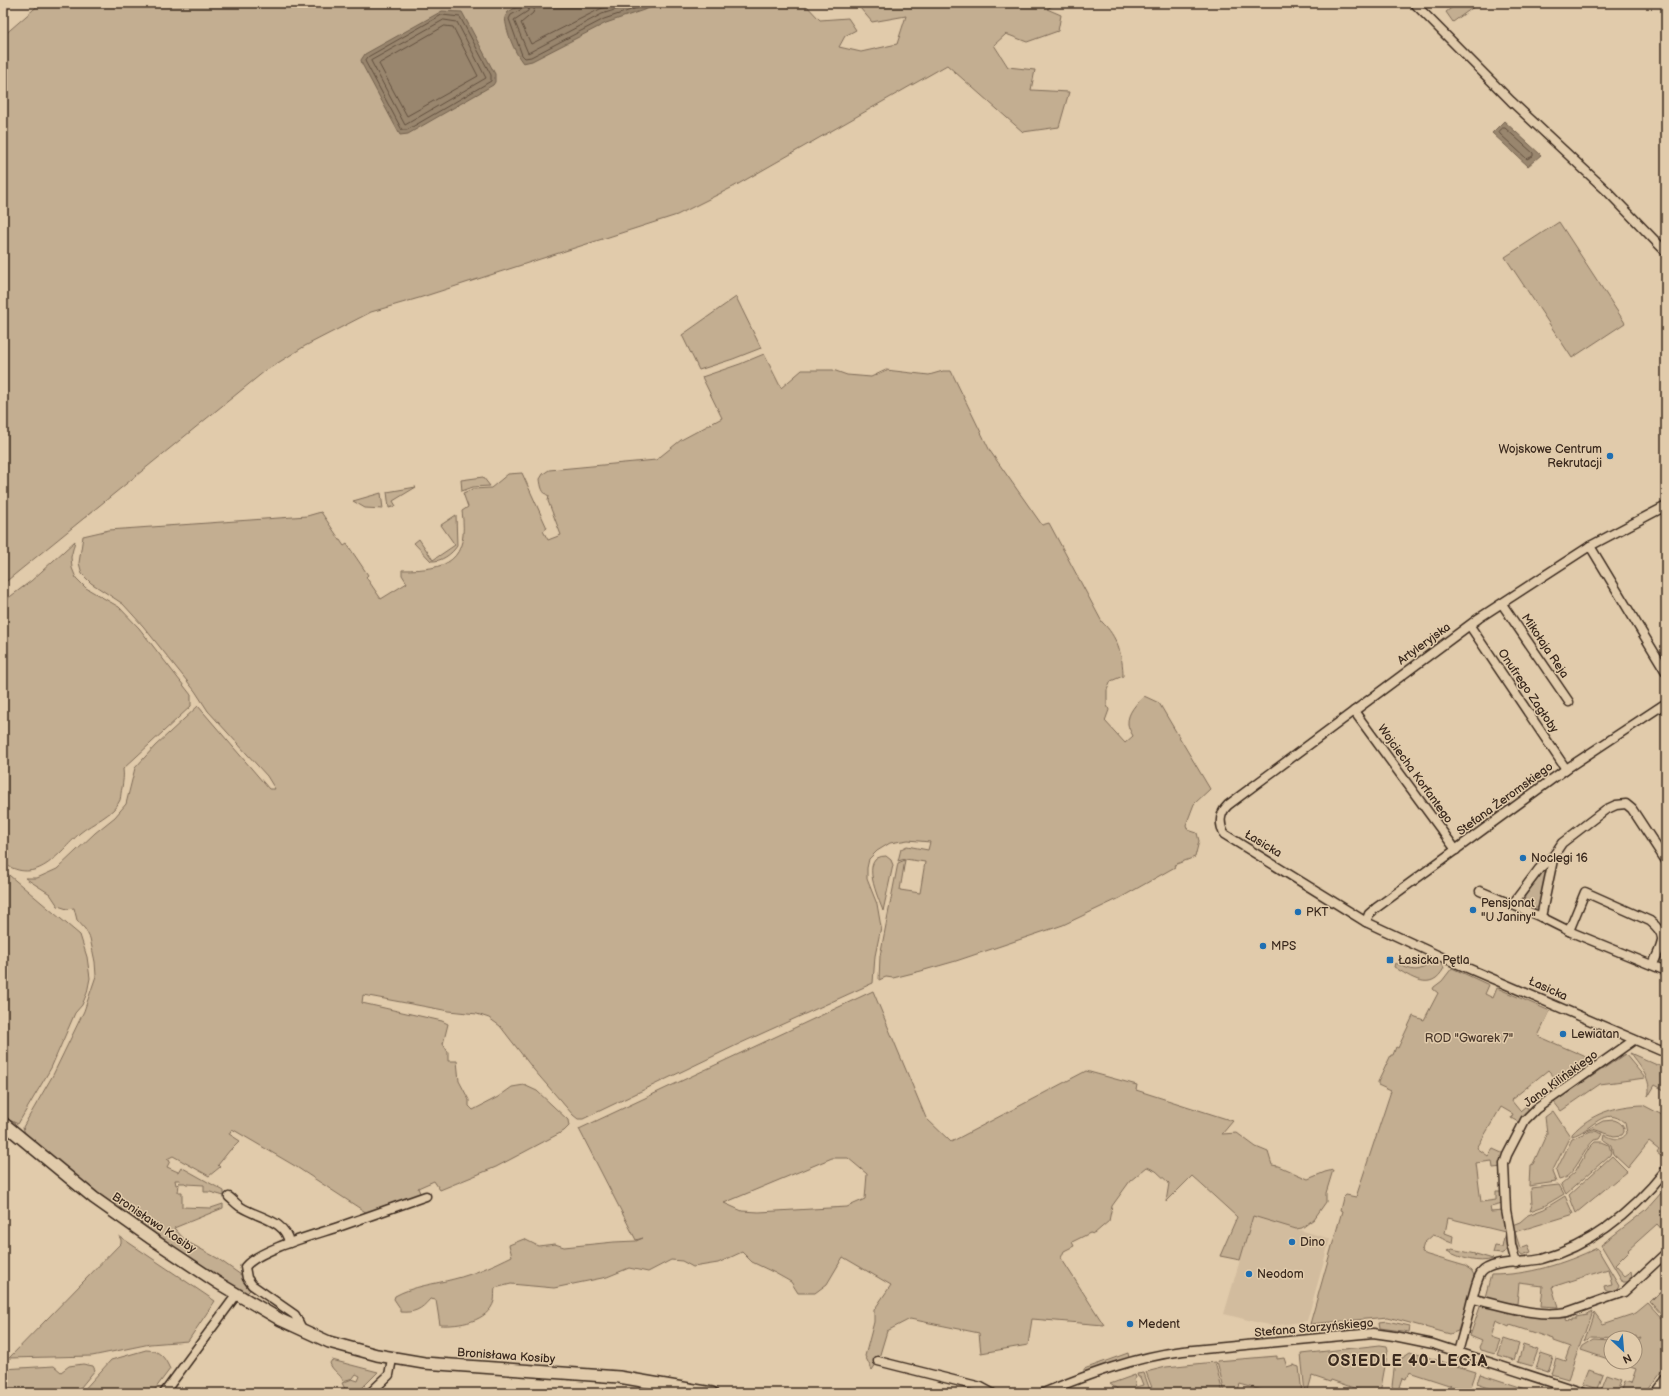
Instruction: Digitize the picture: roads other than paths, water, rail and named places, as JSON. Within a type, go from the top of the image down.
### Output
[{"type":"street","points":[[1414,3],[1511,101],[1607,191],[1666,252]]},
{"type":"street","name":"Artyleryjska","points":[[1221,827],[1222,811],[1228,805],[1470,626],[1590,546],[1666,506]]},
{"type":"street","points":[[1590,546],[1666,672]]},
{"type":"street","name":"Mikołaja Reja","points":[[1502,604],[1569,702]]},
{"type":"street","name":"Onufrego Zagłoby","points":[[1470,626],[1566,769]]},
{"type":"street","name":"Stefana Żeromskiego","points":[[1366,922],[1369,914],[1376,908],[1566,769],[1666,703]]},
{"type":"street","name":"Wojciecha Korfantego","points":[[1354,712],[1456,850]]},
{"type":"street","points":[[1512,905],[1539,869],[1554,855],[1562,843],[1605,810],[1616,805],[1626,804],[1632,810],[1666,861]]},
{"type":"street","name":"Łasicka","points":[[1221,827],[1224,834],[1366,922],[1437,955],[1666,1053]]},
{"type":"street","points":[[1542,917],[1554,855]]},
{"type":"street","points":[[1480,891],[1542,917],[1569,931],[1653,964],[1666,971]]},
{"type":"street","points":[[1569,931],[1585,892],[1650,921],[1659,927],[1663,933],[1664,939],[1653,964]]},
{"type":"street","name":"Jana Kilińskiego","points":[[1516,1263],[1511,1244],[1506,1210],[1504,1164],[1516,1136],[1525,1120],[1536,1109],[1634,1040]]},
{"type":"street","name":"Bronisława Kosiby","points":[[3,1123],[94,1198],[152,1239],[237,1294],[281,1320],[330,1342],[392,1359],[424,1363],[619,1377],[712,1393]]},
{"type":"street","points":[[1458,1352],[1476,1283],[1484,1270],[1498,1265],[1528,1262],[1552,1256],[1577,1246],[1617,1221],[1666,1170]]},
{"type":"street","points":[[302,1329],[295,1315],[252,1285],[245,1274],[245,1267],[249,1262],[289,1243],[426,1196]]},
{"type":"street","points":[[229,1197],[241,1207],[277,1224],[285,1232],[289,1243]]},
{"type":"street","points":[[1472,1299],[1538,1312],[1567,1312],[1624,1292],[1666,1253]]},
{"type":"street","points":[[164,1393],[237,1294]]},
{"type":"street","name":"Stefana Starzyńskiego","points":[[1043,1393],[1130,1362],[1153,1356],[1183,1351],[1317,1340],[1373,1333],[1408,1338],[1434,1344],[1584,1393]]},
{"type":"street","points":[[370,1393],[389,1375],[392,1359]]},
{"type":"street","points":[[878,1361],[981,1387],[992,1393]]},
{"type":"street","points":[[1654,1393],[1666,1377]]},
{"type":"water","points":[[524,3],[664,3],[606,23],[532,61],[523,63],[511,41],[505,17],[508,12]]},
{"type":"water","points":[[442,11],[462,12],[495,74],[495,82],[493,85],[408,134],[400,135],[361,60],[365,54]]},
{"type":"water","points":[[1504,121],[1541,155],[1528,166],[1492,133]]},
{"type":"place","name":"Wojskowe Centrum Rekrutacji","points":[[1610,456]]},
{"type":"place","name":"Noclegi 16","points":[[1523,858]]},
{"type":"place","name":"Pensjonat \"U Janiny\"","points":[[1473,910]]},
{"type":"place","name":"PKT","points":[[1298,912]]},
{"type":"place","name":"MPS","points":[[1263,946]]},
{"type":"place","name":"Łasicka Pętla","points":[[1390,960]]},
{"type":"place","name":"Lewiatan","points":[[1563,1034]]},
{"type":"place","name":"Dino","points":[[1292,1242]]},
{"type":"place","name":"Neodom","points":[[1249,1274]]},
{"type":"place","name":"Medent","points":[[1130,1324]]},
{"type":"district","name":"OSIEDLE 40-LECIA","points":[[1408,1361]]},
{"type":"park label","name":"ROD \"Gwarek 7\"","points":[[1469,1038]]}]
